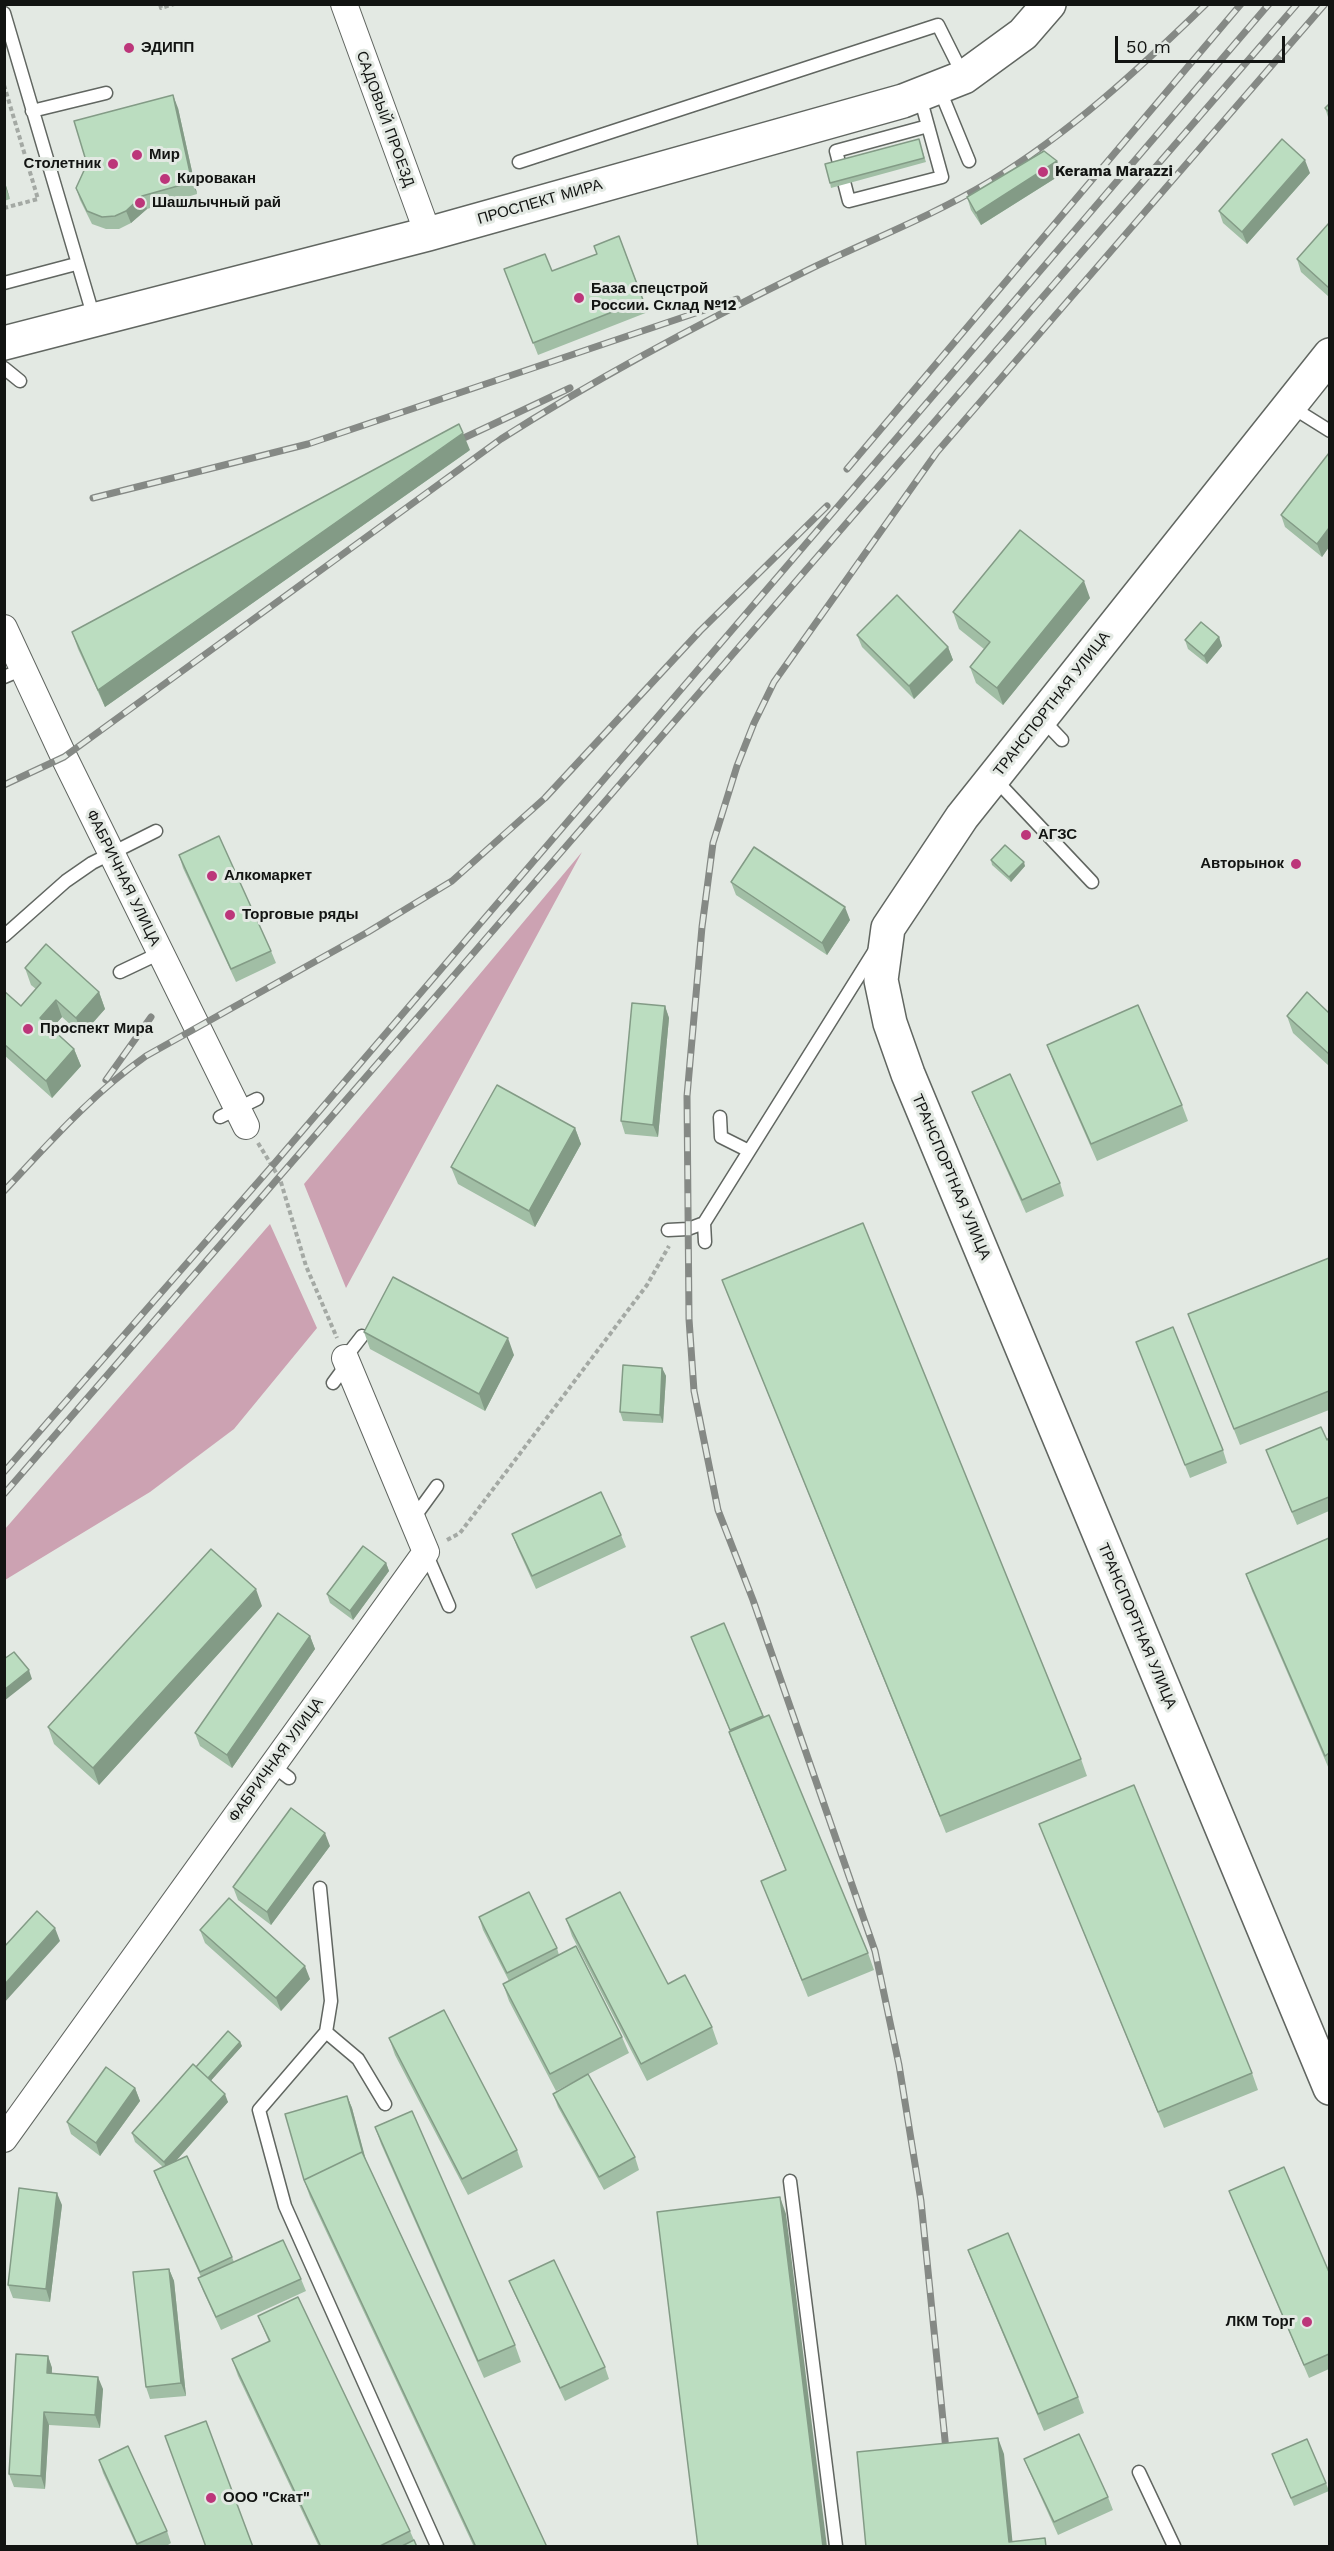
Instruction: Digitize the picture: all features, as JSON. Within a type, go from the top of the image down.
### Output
[{"type":"street","name":"САДОВЫЙ ПРОЕЗД","points":[[344,4],[428,234]]},
{"type":"street","name":"ПРОСПЕКТ МИРА","points":[[4,343],[94,318],[629,183],[940,86],[1023,34],[1048,4]]},
{"type":"street","name":"ТРАНСПОРТНАЯ УЛИЦА","points":[[1329,355],[1046,723],[994,778],[963,818],[888,928],[881,980],[890,1023],[908,1074],[1329,2088]]},
{"type":"street","name":"ФАБРИЧНАЯ УЛИЦА","points":[[4,628],[14,673],[111,852],[240,1113]]},
{"type":"street","points":[[342,1368],[426,1552]]},
{"type":"street","name":"ФАБРИЧНАЯ УЛИЦА","points":[[4,2139],[281,1772],[426,1552]]},
{"type":"lane","points":[[4,13],[76,264],[94,318]]},
{"type":"lane","points":[[519,162],[938,25],[940,86],[928,126],[942,177],[849,201],[836,151],[928,126]]},
{"type":"lane","points":[[940,86],[969,161]]},
{"type":"lane","points":[[32,111],[106,93]]},
{"type":"lane","points":[[4,283],[76,264]]},
{"type":"lane","points":[[4,368],[20,381]]},
{"type":"lane","points":[[1290,405],[1329,431]]},
{"type":"lane","points":[[994,778],[1092,882]]},
{"type":"lane","points":[[4,936],[66,881],[111,852],[156,831]]},
{"type":"lane","points":[[705,1242],[704,1223],[888,928]]},
{"type":"lane","points":[[120,972],[160,953]]},
{"type":"lane","points":[[720,1117],[721,1137],[749,1151]]},
{"type":"lane","points":[[670,1230],[688,1229],[704,1223]]},
{"type":"lane","points":[[342,1368],[362,1336]]},
{"type":"lane","points":[[413,1520],[437,1486]]},
{"type":"lane","points":[[426,1552],[449,1606]]},
{"type":"lane","points":[[320,1887],[332,2001],[326,2032],[259,2110],[285,2206],[436,2547]]},
{"type":"lane","points":[[326,2032],[358,2059],[385,2104]]},
{"type":"lane","points":[[790,2181],[836,2547]]},
{"type":"lane","points":[[1139,2472],[1174,2547]]},
{"type":"path","points":[[160,4],[161,8],[174,4]]},
{"type":"path","points":[[4,85],[38,199],[4,208]]},
{"type":"path","points":[[240,1113],[280,1179],[306,1266],[342,1368]]},
{"type":"path","points":[[426,1552],[460,1533],[646,1285],[668,1248],[670,1230]]},
{"type":"shaded area","points":[[582,852],[346,1288],[304,1184]]},
{"type":"shaded area","points":[[270,1224],[317,1328],[234,1429],[150,1492],[5,1580],[5,1529]]},
{"type":"building","name":"Мир","points":[[173,95],[192,182],[142,196],[126,211],[115,216],[102,217],[87,211],[76,188],[87,164],[74,121]]},
{"type":"building","points":[[919,139],[924,158],[830,183],[825,164]]},
{"type":"building","points":[[1282,139],[1305,160],[1242,232],[1219,211]]},
{"type":"building","points":[[1044,151],[1057,161],[976,213],[967,197]]},
{"type":"building","points":[[1329,223],[1329,288],[1297,259]]},
{"type":"building","name":"База спецстрой России. Склад №12","points":[[619,236],[643,300],[533,343],[504,269],[545,254],[552,271],[597,254],[594,246]]},
{"type":"building","points":[[459,424],[463,433],[98,690],[72,632]]},
{"type":"building","points":[[1329,453],[1329,528],[1317,544],[1281,515]]},
{"type":"building","points":[[1020,530],[1084,581],[997,688],[970,667],[990,642],[953,612]]},
{"type":"building","points":[[897,595],[948,647],[909,686],[857,635]]},
{"type":"building","points":[[1201,622],[1219,637],[1204,656],[1185,640]]},
{"type":"building","name":"Торговые ряды","points":[[219,836],[271,951],[231,969],[179,855]]},
{"type":"building","points":[[1005,845],[1024,862],[1009,877],[991,860]]},
{"type":"building","points":[[754,847],[845,907],[822,943],[731,882]]},
{"type":"building","name":"Проспект Мира","points":[[46,944],[99,992],[76,1018],[56,1000],[40,1018],[74,1049],[46,1081],[4,1044],[4,991],[21,1006],[41,983],[25,968]]},
{"type":"building","points":[[1307,992],[1329,1013],[1329,1054],[1287,1016]]},
{"type":"building","points":[[632,1003],[665,1006],[653,1125],[621,1121]]},
{"type":"building","points":[[1138,1005],[1182,1105],[1091,1144],[1047,1045]]},
{"type":"building","points":[[1010,1074],[1060,1183],[1022,1200],[972,1092]]},
{"type":"building","points":[[497,1085],[575,1128],[529,1211],[451,1167]]},
{"type":"building","points":[[863,1223],[1081,1759],[940,1816],[722,1280]]},
{"type":"building","points":[[1329,1258],[1329,1391],[1234,1429],[1188,1314]]},
{"type":"building","points":[[393,1277],[508,1338],[479,1394],[364,1332]]},
{"type":"building","points":[[1173,1327],[1223,1450],[1185,1465],[1136,1342]]},
{"type":"building","points":[[623,1365],[662,1368],[660,1415],[620,1412]]},
{"type":"building","points":[[1321,1427],[1327,1440],[1329,1438],[1329,1497],[1292,1512],[1266,1450]]},
{"type":"building","points":[[601,1492],[621,1535],[532,1576],[512,1534]]},
{"type":"building","points":[[1329,1538],[1329,1753],[1325,1756],[1246,1574]]},
{"type":"building","points":[[363,1546],[386,1563],[350,1611],[327,1594]]},
{"type":"building","points":[[211,1549],[256,1589],[93,1768],[48,1727]]},
{"type":"building","points":[[278,1613],[310,1636],[227,1755],[195,1733]]},
{"type":"building","points":[[724,1623],[763,1716],[730,1730],[691,1637]]},
{"type":"building","points":[[14,1652],[29,1670],[4,1690],[4,1659]]},
{"type":"building","points":[[769,1715],[868,1953],[802,1980],[761,1881],[786,1870],[729,1732]]},
{"type":"building","points":[[1134,1785],[1252,2073],[1158,2112],[1039,1824]]},
{"type":"building","points":[[291,1808],[325,1833],[267,1912],[233,1887]]},
{"type":"building","points":[[529,1892],[557,1948],[507,1973],[479,1917]]},
{"type":"building","points":[[620,1892],[668,1984],[685,1975],[712,2027],[641,2064],[566,1919]]},
{"type":"building","points":[[229,1898],[305,1966],[276,1998],[200,1930]]},
{"type":"building","points":[[37,1911],[55,1928],[4,1985],[4,1947]]},
{"type":"building","points":[[576,1946],[622,2037],[550,2074],[503,1984]]},
{"type":"building","points":[[444,2010],[517,2150],[462,2179],[389,2038]]},
{"type":"building","points":[[228,2031],[240,2042],[208,2078],[196,2067]]},
{"type":"building","points":[[193,2064],[225,2094],[164,2162],[132,2133]]},
{"type":"building","points":[[106,2067],[135,2088],[96,2143],[67,2122]]},
{"type":"building","points":[[588,2074],[635,2157],[599,2177],[553,2094]]},
{"type":"building","points":[[347,2096],[363,2154],[362,2152],[304,2180],[285,2114]]},
{"type":"building","points":[[412,2111],[515,2345],[478,2361],[375,2127]]},
{"type":"building","points":[[362,2152],[547,2547],[476,2547],[304,2180]]},
{"type":"building","points":[[187,2156],[232,2257],[200,2272],[154,2171]]},
{"type":"building","name":"ЛКМ Торг","points":[[1284,2167],[1329,2272],[1329,2354],[1304,2365],[1229,2191]]},
{"type":"building","points":[[19,2188],[57,2193],[46,2289],[8,2285]]},
{"type":"building","points":[[780,2197],[823,2547],[698,2547],[657,2212]]},
{"type":"building","points":[[1008,2233],[1078,2397],[1038,2414],[968,2250]]},
{"type":"building","points":[[283,2240],[301,2279],[216,2317],[198,2278]]},
{"type":"building","points":[[554,2260],[605,2367],[560,2388],[509,2281]]},
{"type":"building","points":[[169,2269],[181,2383],[146,2387],[133,2272]]},
{"type":"building","points":[[298,2297],[410,2531],[378,2547],[321,2547],[232,2359],[270,2341],[258,2316]]},
{"type":"building","points":[[16,2354],[48,2356],[47,2373],[98,2377],[95,2415],[44,2412],[41,2476],[9,2474]]},
{"type":"building","name":"ООО \"Скат\"","points":[[206,2421],[253,2547],[206,2547],[165,2436]]},
{"type":"building","points":[[1079,2434],[1108,2497],[1054,2522],[1024,2459]]},
{"type":"building","points":[[998,2438],[1009,2542],[1045,2538],[1046,2547],[866,2547],[857,2452]]},
{"type":"building","points":[[1307,2439],[1326,2483],[1291,2498],[1272,2454]]},
{"type":"building","points":[[128,2446],[167,2531],[137,2544],[99,2460]]},
{"type":"building","points":[[414,2540],[417,2547],[400,2547]]},
{"type":"railway","points":[[4,785],[64,757],[501,439],[538,416],[692,329],[810,269],[945,206],[1019,163],[1075,122],[1155,53],[1206,4]]},
{"type":"railway","points":[[847,469],[1241,4]]},
{"type":"railway","points":[[4,1472],[273,1165],[1269,4]]},
{"type":"railway","points":[[4,1494],[1297,4]]},
{"type":"railway","points":[[947,2460],[921,2201],[899,2065],[875,1951],[753,1600],[718,1510],[694,1391],[689,1319],[687,1096],[702,927],[713,843],[737,766],[774,682],[937,452],[1325,4]]},
{"type":"railway","points":[[93,498],[308,444],[737,299]]},
{"type":"railway","points":[[451,444],[570,388]]},
{"type":"railway","points":[[4,1191],[89,1103],[146,1056],[368,932],[452,881],[545,798],[700,631],[827,506]]},
{"type":"railway","points":[[106,1080],[151,1017]]},
{"type":"place","name":"ЭДИПП","points":[[129,48]]},
{"type":"place","name":"Мир","points":[[137,155]]},
{"type":"place","name":"Столетник","points":[[113,164]]},
{"type":"place","name":"Kerama Marazzi","points":[[1043,172]]},
{"type":"place","name":"Кировакан","points":[[165,179]]},
{"type":"place","name":"Шашлычный рай","points":[[140,203]]},
{"type":"place","name":"База спецстрой России. Склад №12","points":[[579,298]]},
{"type":"place","name":"АГЗС","points":[[1026,835]]},
{"type":"place","name":"Авторынок","points":[[1296,864]]},
{"type":"place","name":"Алкомаркет","points":[[212,876]]},
{"type":"place","name":"Торговые ряды","points":[[230,915]]},
{"type":"place","name":"Проспект Мира","points":[[28,1029]]},
{"type":"place","name":"ЛКМ Торг","points":[[1307,2322]]},
{"type":"place","name":"ООО \"Скат\"","points":[[211,2498]]}]
